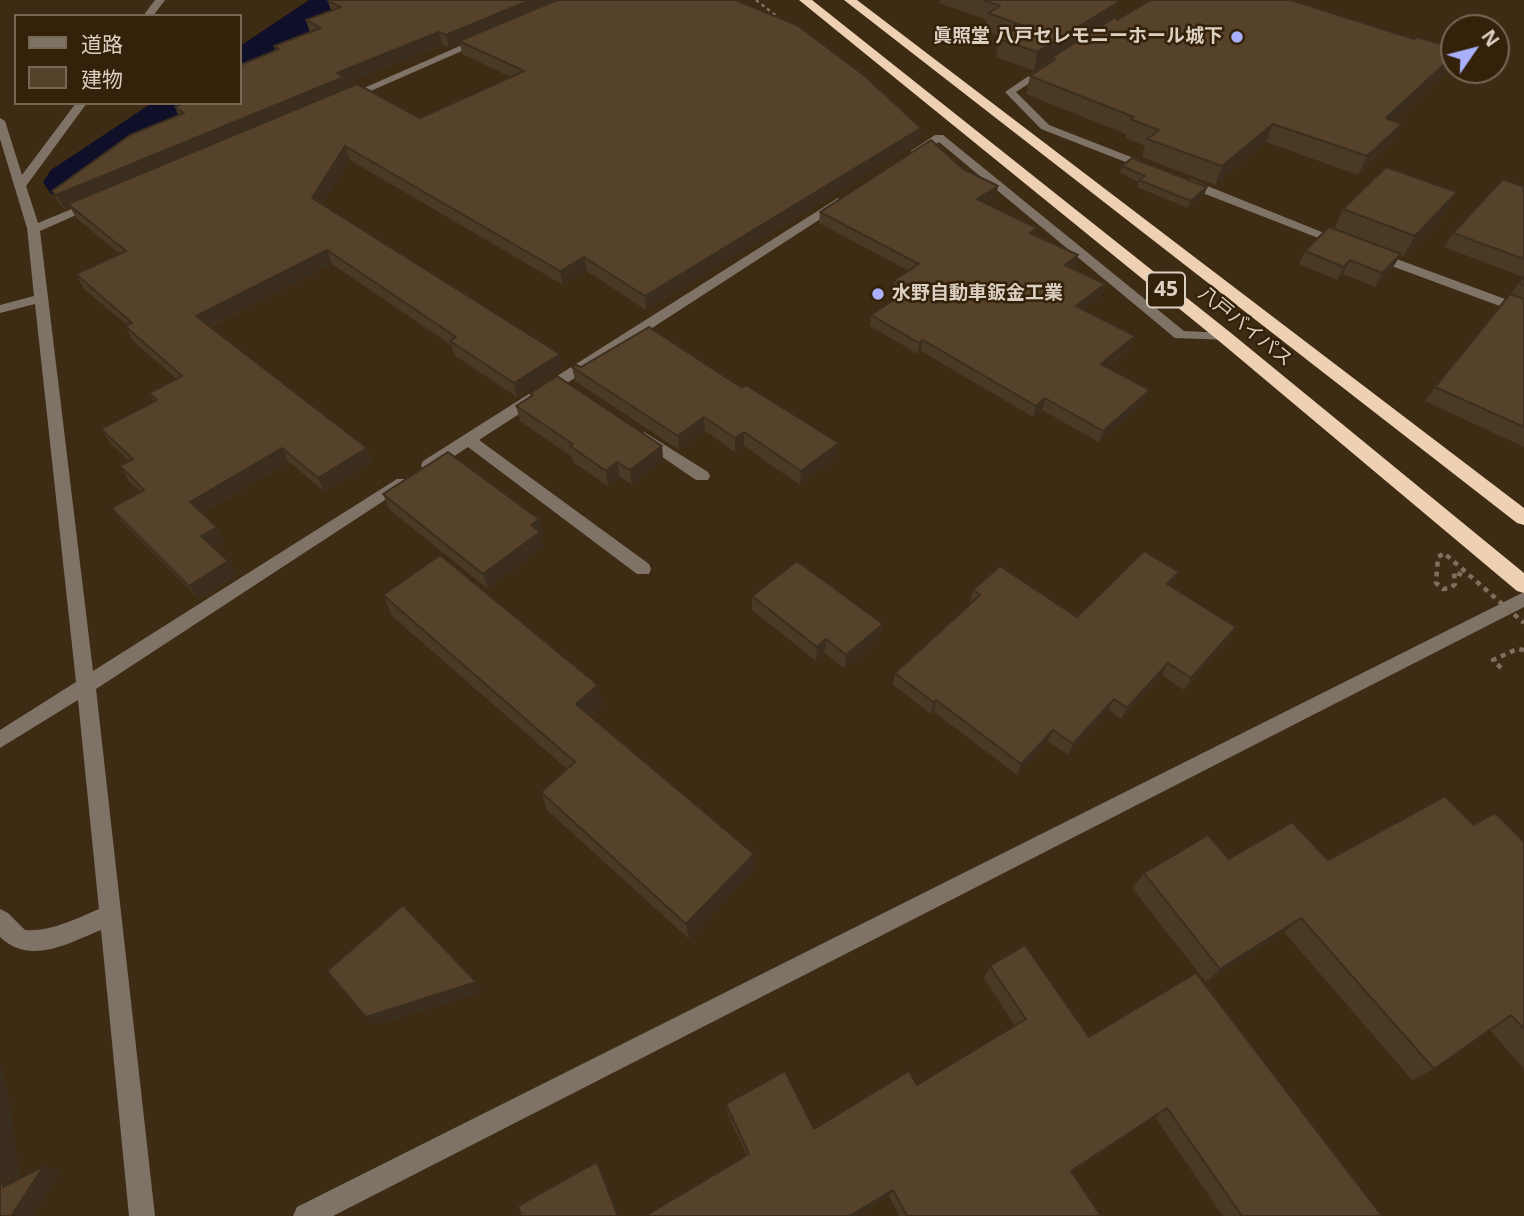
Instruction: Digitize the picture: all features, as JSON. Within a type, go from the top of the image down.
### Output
[{"type":"highway","name":"八戸バイパス","points":[[805,0],[1225,337],[1524,585]]},
{"type":"highway","name":"八戸バイパス","points":[[850,0],[1524,518]]},
{"type":"street","points":[[334,103],[500,33]]},
{"type":"street","points":[[1055,63],[1010,92],[1045,127],[1159,172]]},
{"type":"street","points":[[20,187],[81,105]]},
{"type":"street","points":[[0,121],[33,229],[42,298],[142,1216]]},
{"type":"street","points":[[905,160],[939,137],[1181,335],[1225,337]]},
{"type":"street","points":[[1172,177],[1524,311]]},
{"type":"street","points":[[0,740],[469,440],[566,385],[847,197]]},
{"type":"street","points":[[33,229],[103,200]]},
{"type":"street","points":[[0,309],[42,298]]},
{"type":"street","points":[[626,425],[702,476]]},
{"type":"street","points":[[469,440],[643,569]]},
{"type":"street","points":[[306,1216],[1524,599]]},
{"type":"street","points":[[0,920],[8,931],[25,941],[51,937],[109,916]]},
{"type":"path","points":[[1462,575],[1454,572],[1455,584],[1451,588],[1443,589],[1436,583],[1437,557],[1444,553],[1524,623]]},
{"type":"path","points":[[1501,668],[1493,660],[1517,649],[1524,650]]},
{"type":"building","points":[[530,0],[446,35],[439,32],[337,73],[344,77],[56,195],[52,191],[130,135],[184,113],[175,107],[242,105],[242,64],[279,49],[274,46],[321,28],[306,20],[341,7],[328,1]]},
{"type":"building","points":[[557,0],[735,0],[797,25],[865,76],[921,128],[645,296],[584,257],[560,271],[345,146],[312,198],[560,354],[514,383],[450,341],[456,337],[327,250],[196,316],[367,448],[318,478],[282,448],[190,502],[217,527],[201,536],[228,561],[189,586],[111,508],[144,490],[120,466],[133,459],[101,429],[157,400],[149,393],[182,376],[125,326],[132,323],[76,274],[126,251],[68,204],[357,84],[420,118],[524,71],[459,41]]},
{"type":"building","points":[[983,0],[1117,0],[1117,3],[1037,52],[999,39],[1021,25],[988,13],[1000,6]]},
{"type":"building","points":[[1151,0],[1291,0],[1414,39],[1417,37],[1440,44],[1440,68],[1386,118],[1402,124],[1367,156],[1273,124],[1222,166],[1147,139],[1159,130],[1130,119],[1134,117],[1030,76],[1056,59],[1051,58],[1117,16],[1117,20]]},
{"type":"building","points":[[931,140],[963,169],[998,186],[977,199],[1037,228],[1030,233],[1078,255],[1065,265],[1105,284],[1076,306],[1135,336],[1101,364],[1150,390],[1103,431],[1045,398],[1036,406],[923,340],[919,343],[871,315],[910,289],[894,280],[919,264],[820,212]]},
{"type":"building","points":[[1132,158],[1207,187],[1191,201],[1139,180],[1145,176],[1122,166]]},
{"type":"building","points":[[1386,167],[1457,192],[1415,236],[1343,209]]},
{"type":"building","points":[[1503,179],[1524,187],[1524,259],[1453,233]]},
{"type":"building","points":[[1329,227],[1401,254],[1382,273],[1350,260],[1344,267],[1305,251]]},
{"type":"building","points":[[1510,294],[1524,299],[1524,427],[1435,387]]},
{"type":"building","points":[[649,327],[742,388],[746,385],[839,443],[801,471],[744,432],[735,438],[704,417],[678,436],[572,367],[581,367]]},
{"type":"building","points":[[557,376],[662,446],[630,470],[617,462],[606,471],[570,446],[573,444],[516,406],[533,395],[530,393]]},
{"type":"building","points":[[448,452],[539,519],[531,525],[540,532],[483,574],[383,494]]},
{"type":"building","points":[[1144,551],[1179,572],[1167,584],[1236,627],[1191,678],[1168,663],[1127,708],[1114,699],[1073,744],[1053,730],[1021,764],[936,700],[934,703],[895,673],[980,595],[973,590],[1000,566],[1077,617]]},
{"type":"building","points":[[440,555],[598,685],[576,704],[754,854],[686,924],[541,792],[575,762],[383,595]]},
{"type":"building","points":[[797,561],[883,624],[846,655],[826,639],[817,647],[752,596]]},
{"type":"building","points":[[1445,796],[1474,825],[1495,813],[1524,842],[1524,1029],[1511,1015],[1434,1069],[1301,918],[1220,969],[1144,873],[1208,835],[1229,859],[1292,822],[1328,860]]},
{"type":"building","points":[[403,905],[476,982],[366,1017],[327,971]]},
{"type":"building","points":[[1025,945],[1089,1037],[1196,973],[1382,1216],[1242,1216],[1167,1108],[1071,1171],[1101,1216],[907,1216],[893,1190],[849,1216],[645,1216],[749,1154],[726,1104],[785,1071],[814,1129],[909,1071],[917,1085],[1026,1019],[990,966]]},
{"type":"building","points":[[597,1162],[618,1216],[521,1216],[518,1206]]},
{"type":"building","points":[[0,1165],[3,1187],[44,1166],[11,1216],[0,1216]]},
{"type":"waterway","points":[[242,67],[339,0]]},
{"type":"waterway","points":[[71,182],[184,105]]},
{"type":"place","name":"眞照堂 八戸セレモニーホール城下","points":[[1237,37]]},
{"type":"place","name":"水野自動車鈑金工業","points":[[878,294]]}]
